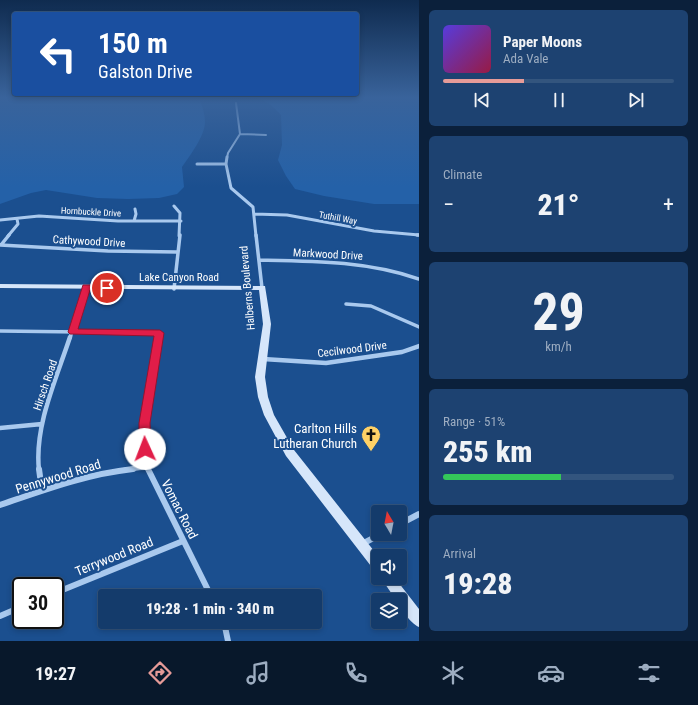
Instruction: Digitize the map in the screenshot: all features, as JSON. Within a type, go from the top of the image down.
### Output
[{"type":"street","points":[[197,164],[226,164],[228,153],[240,134],[239,127]]},
{"type":"street","points":[[240,134],[266,135]]},
{"type":"street","name":"Halberns Boulevard","points":[[226,164],[231,188],[253,207],[267,324],[263,359],[260,368],[261,386],[266,407],[275,428],[290,453],[371,557]]},
{"type":"street","points":[[174,206],[180,213],[174,288]]},
{"type":"street","points":[[134,209],[136,214],[134,221]]},
{"type":"street","name":"Tuthill Way","points":[[254,214],[287,214],[374,231],[419,235]]},
{"type":"street","name":"Hornbuckle Drive","points":[[0,220],[39,216],[134,221],[180,221]]},
{"type":"street","points":[[1,245],[18,224],[17,219]]},
{"type":"street","name":"Cathywood Drive","points":[[1,245],[108,251],[177,252]]},
{"type":"street","name":"Markwood Drive","points":[[259,260],[346,262],[366,264],[405,273],[419,279]]},
{"type":"street","name":"Lake Canyon Road","points":[[0,286],[262,288]]},
{"type":"street","name":"Hirsch Road","points":[[42,490],[38,458],[42,424],[73,332],[86,287]]},
{"type":"street","points":[[346,304],[371,306],[419,327]]},
{"type":"street","points":[[0,331],[73,332]]},
{"type":"street","name":"Vomac Road","points":[[73,332],[160,333],[144,423],[147,467],[208,589]]},
{"type":"street","name":"Cecilwood Drive","points":[[263,359],[326,363],[402,352],[419,346]]},
{"type":"street","points":[[0,428],[42,424]]},
{"type":"street","name":"Pennywood Road","points":[[0,505],[42,490],[106,472],[147,467]]},
{"type":"street","points":[[407,520],[419,514]]},
{"type":"street","points":[[361,544],[371,539]]},
{"type":"street","name":"Terrywood Road","points":[[64,589],[183,541]]},
{"type":"street","points":[[392,585],[419,620]]},
{"type":"street","points":[[0,616],[12,611]]},
{"type":"street","points":[[225,629],[228,641]]},
{"type":"shaded area","points":[[0,127],[204,127],[196,146],[182,167],[184,187],[177,194],[159,198],[128,199],[97,198],[46,190],[31,193],[0,204]]},
{"type":"shaded area","points":[[281,127],[419,127],[419,204],[374,204],[324,196],[295,189],[278,160],[282,145]]},
{"type":"place","name":"Carlton Hills Lutheran Church","points":[[371,452]]},
{"type":"route","points":[[107,288],[86,287],[73,332],[160,333],[144,423],[145,449]]}]
